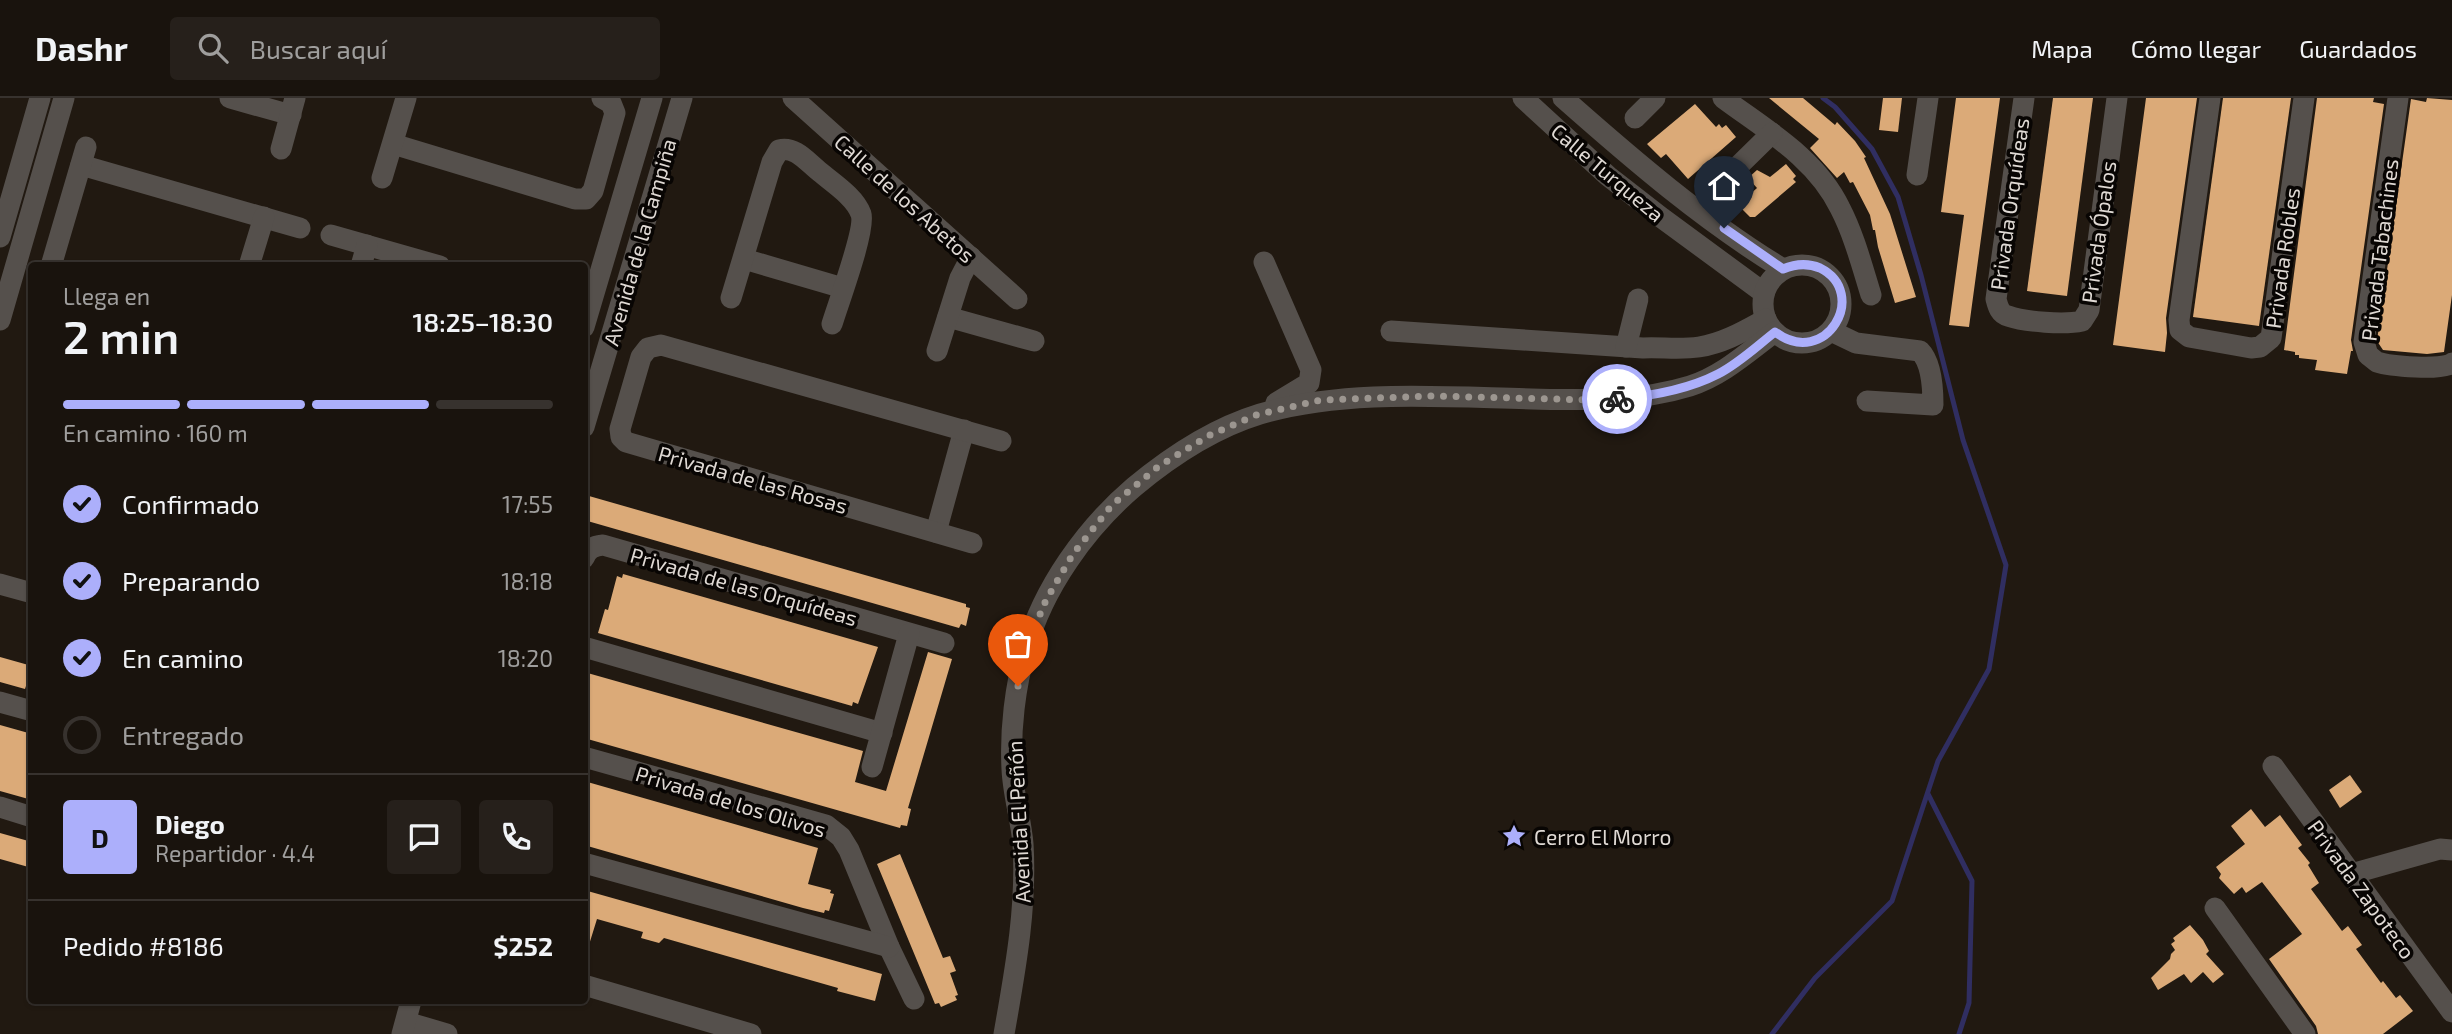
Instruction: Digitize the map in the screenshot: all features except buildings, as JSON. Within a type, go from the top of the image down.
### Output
[{"type":"street","points":[[0,237],[6,197],[40,98]]},
{"type":"street","points":[[0,320],[64,98]]},
{"type":"street","points":[[230,98],[293,106],[281,149]]},
{"type":"street","points":[[382,178],[406,98]]},
{"type":"street","points":[[393,144],[575,199],[586,198],[593,191],[615,113],[611,103],[602,98]]},
{"type":"street","name":"Avenida de la Campiña","points":[[588,313],[652,98]]},
{"type":"street","name":"Avenida de la Campiña","points":[[588,414],[682,98]]},
{"type":"street","name":"Calle de los Abetos","points":[[793,98],[1017,299]]},
{"type":"street","name":"Calle Turqueza","points":[[1522,98],[1767,313]]},
{"type":"street","name":"Calle Turqueza","points":[[1563,98],[1627,154],[1759,254],[1783,269]]},
{"type":"street","points":[[1635,118],[1655,98]]},
{"type":"street","points":[[1723,98],[1807,161],[1826,184],[1840,208],[1871,295]]},
{"type":"street","points":[[1917,175],[1928,98]]},
{"type":"street","name":"Privada Orquídeas","points":[[2024,98],[1996,299],[1998,309],[2007,316],[2038,320]]},
{"type":"street","name":"Privada Ópalos","points":[[2038,320],[2068,324],[2082,321],[2090,310],[2117,98]]},
{"type":"street","name":"Privada Robles","points":[[2210,98],[2179,320],[2180,330],[2189,337],[2251,348],[2260,347],[2271,338],[2305,98]]},
{"type":"street","name":"Privada Tabachines","points":[[2398,98],[2364,342],[2368,355],[2378,362],[2436,369],[2452,363]]},
{"type":"street","points":[[1722,182],[1772,133]]},
{"type":"street","points":[[731,298],[772,162],[779,150],[786,148],[794,151],[827,177],[854,202],[862,215],[861,232],[832,324]]},
{"type":"street","points":[[827,177],[855,152]]},
{"type":"street","points":[[604,154],[633,161]]},
{"type":"street","points":[[57,262],[65,216],[83,156],[300,228]]},
{"type":"street","points":[[32,207],[65,216]]},
{"type":"street","points":[[250,262],[264,218]]},
{"type":"street","points":[[331,236],[426,262]]},
{"type":"street","points":[[362,262],[367,245]]},
{"type":"street","points":[[937,351],[960,278],[971,257]]},
{"type":"street","points":[[744,259],[843,288]]},
{"type":"street","points":[[1256,415],[1309,383],[1311,370],[1264,262]]},
{"type":"street","points":[[1795,265],[1813,266],[1824,271],[1833,279],[1841,296],[1842,309],[1838,320],[1831,331],[1816,341],[1803,343],[1786,339],[1767,313],[1770,282],[1783,269],[1795,265]]},
{"type":"street","points":[[1626,347],[1638,299]]},
{"type":"street","points":[[1391,331],[1626,347],[1665,347],[1690,342],[1767,313]]},
{"type":"street","name":"Avenida El Peñón","points":[[1004,1034],[1023,909],[1023,844],[1012,768],[1015,705],[1026,648],[1046,600],[1073,554],[1112,505],[1159,466],[1210,435],[1256,415],[1321,400],[1432,396],[1594,400],[1643,397],[1690,386],[1720,373],[1767,313]]},
{"type":"street","points":[[948,317],[1034,341]]},
{"type":"street","points":[[1831,331],[1856,343],[1920,351],[1925,357],[1933,389],[1933,405],[1867,401]]},
{"type":"street","name":"Privada de las Rosas","points":[[972,543],[626,442],[621,437],[620,429],[641,357],[648,348],[661,345],[1001,441]]},
{"type":"street","points":[[599,379],[632,389]]},
{"type":"street","points":[[936,532],[964,430]]},
{"type":"street","name":"Privada de las Orquídeas","points":[[588,550],[603,545],[944,643]]},
{"type":"street","points":[[0,584],[28,592]]},
{"type":"street","points":[[872,767],[909,634]]},
{"type":"street","points":[[588,648],[882,733]]},
{"type":"street","points":[[0,702],[28,710]]},
{"type":"street","name":"Privada de los Olivos","points":[[588,758],[826,825],[841,837],[849,850],[889,947],[914,999]]},
{"type":"street","name":"Privada Zapoteco","points":[[2273,766],[2452,1012]]},
{"type":"street","points":[[0,807],[28,816]]},
{"type":"street","points":[[2351,874],[2440,849],[2452,850]]},
{"type":"street","points":[[588,864],[889,947]]},
{"type":"street","points":[[2215,908],[2305,1034]]},
{"type":"street","points":[[588,986],[751,1034]]},
{"type":"street","points":[[410,1004],[404,1028],[447,1034]]},
{"type":"waterway","points":[[1772,1034],[1815,978],[1892,901],[1938,761],[1989,669],[2006,565],[1963,440],[1898,197],[1872,149],[1835,107],[1823,98]]},
{"type":"waterway","points":[[1928,794],[1972,881],[1969,1003],[1959,1034]]},
{"type":"way so far","points":[[1018,686],[1026,648],[1046,600],[1073,554],[1112,505],[1159,466],[1210,435],[1256,415],[1321,400],[1432,396],[1617,399]]},
{"type":"place","name":"Cerro El Morro","points":[[1514,836]]},
{"type":"route","points":[[1617,399],[1643,397],[1690,386],[1720,373],[1775,332],[1786,339],[1803,343],[1816,341],[1835,326],[1842,309],[1841,296],[1829,275],[1819,268],[1807,265],[1783,269],[1724,228]]}]
